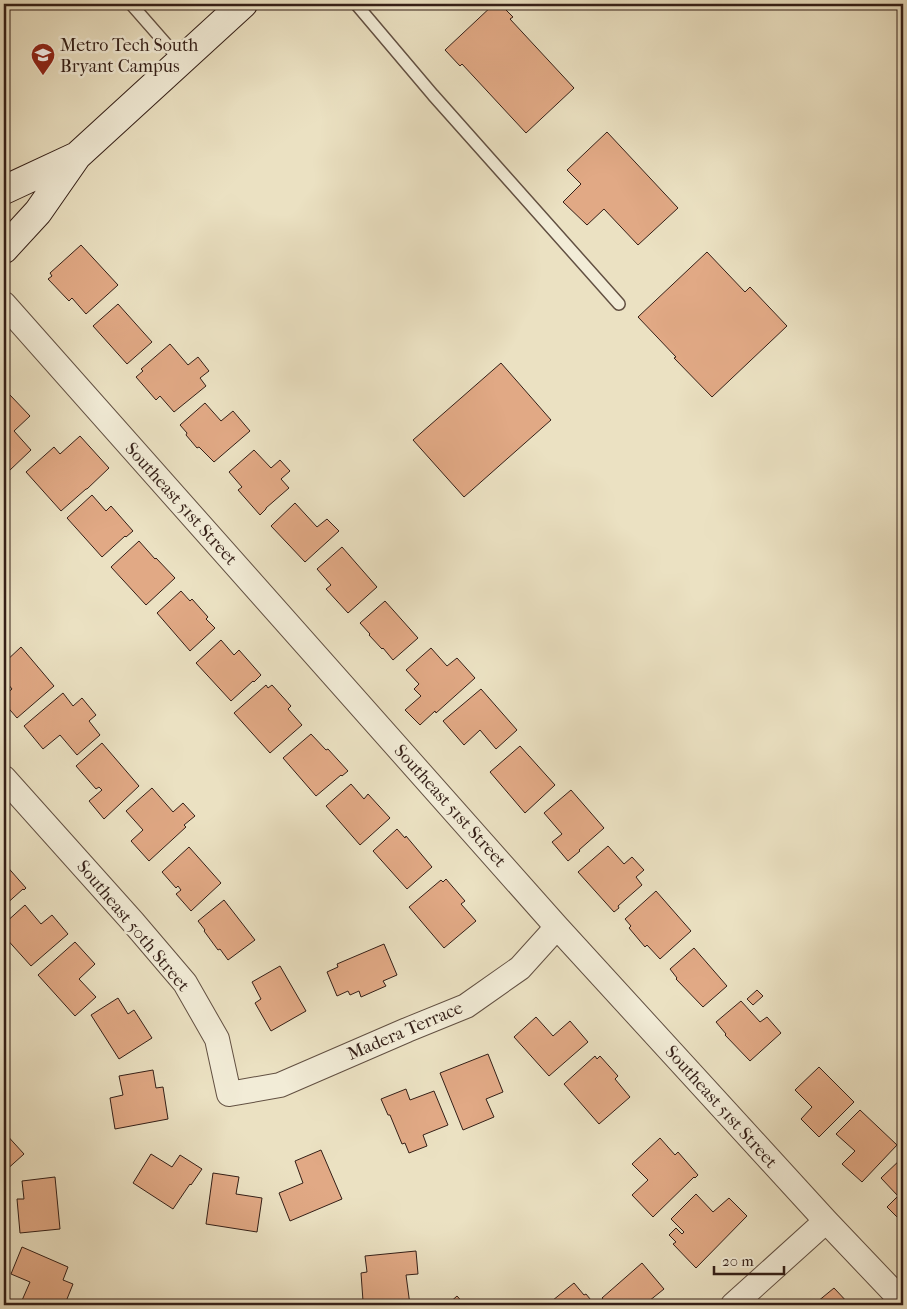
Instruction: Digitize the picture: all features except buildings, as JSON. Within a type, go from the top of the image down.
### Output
[{"type":"street","points":[[4,249],[38,212],[76,156],[243,4]]},
{"type":"street","points":[[4,190],[76,156]]},
{"type":"street","name":"Southeast 51st Street","points":[[4,304],[557,927],[826,1221],[903,1302]]},
{"type":"street","name":"Southeast 50th Street","points":[[4,778],[127,914],[184,983],[216,1038],[229,1094]]},
{"type":"street","name":"Madera Terrace","points":[[229,1094],[280,1085],[466,1006],[520,968],[557,927]]},
{"type":"street","points":[[734,1305],[826,1221]]},
{"type":"lane","points":[[131,4],[181,61]]},
{"type":"lane","points":[[356,4],[433,95],[619,304]]},
{"type":"place","name":"Metro Tech South Bryant Campus","points":[[43,76]]}]
